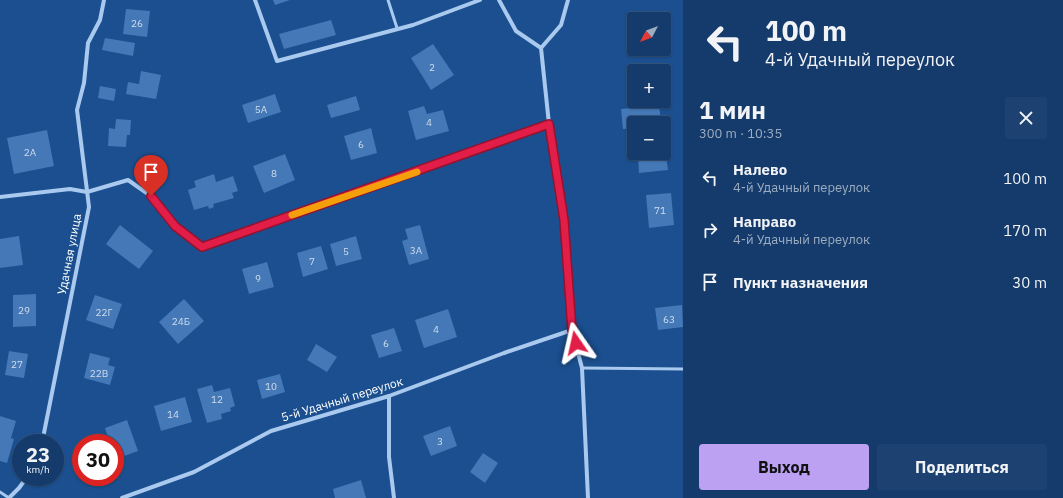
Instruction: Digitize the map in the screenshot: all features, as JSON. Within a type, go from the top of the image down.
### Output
[{"type":"street","name":"Удачная улица","points":[[44,434],[89,207],[77,110],[84,83],[88,43],[100,20],[104,0]]},
{"type":"street","points":[[255,0],[277,61],[413,25],[480,0]]},
{"type":"street","points":[[499,0],[516,31],[542,48]]},
{"type":"street","points":[[568,0],[561,25],[542,48],[549,124],[564,220],[572,330],[582,368],[588,498]]},
{"type":"street","points":[[0,197],[70,190],[87,192],[128,180],[151,196],[175,226],[202,247],[549,124]]},
{"type":"street","name":"5-й Удачный переулок","points":[[122,498],[194,472],[271,431],[389,396],[504,353],[572,330]]},
{"type":"street","points":[[389,396],[389,457],[394,498]]},
{"type":"street","points":[[9,498],[20,486]]},
{"type":"lane","points":[[388,0],[397,28]]},
{"type":"lane","points":[[582,368],[683,369]]},
{"type":"lane","points":[[0,492],[9,498]]},
{"type":"building","points":[[273,0],[290,0],[275,5]]},
{"type":"building","points":[[126,9],[150,11],[147,37],[123,34]]},
{"type":"building","points":[[331,20],[336,35],[284,49],[279,34]]},
{"type":"building","points":[[105,38],[135,43],[133,56],[102,50]]},
{"type":"building","points":[[433,44],[454,75],[431,90],[411,58]]},
{"type":"building","points":[[141,71],[161,75],[156,99],[126,94],[128,82],[139,84]]},
{"type":"building","points":[[100,86],[116,89],[114,101],[98,98]]},
{"type":"building","points":[[275,94],[281,112],[248,123],[242,105]]},
{"type":"building","points":[[356,96],[360,110],[331,118],[327,105]]},
{"type":"building","points":[[424,106],[427,114],[443,110],[449,131],[416,140],[408,111]]},
{"type":"building","points":[[659,108],[660,116],[627,116],[627,129],[623,129],[621,109]]},
{"type":"building","points":[[116,119],[131,120],[130,135],[127,135],[126,147],[108,146],[109,128],[115,129]]},
{"type":"building","points":[[371,128],[377,153],[351,160],[344,136]]},
{"type":"building","points":[[47,130],[54,166],[14,174],[7,138]]},
{"type":"building","points":[[285,154],[295,180],[264,193],[253,166]]},
{"type":"building","points":[[638,160],[667,160],[668,170],[639,173]]},
{"type":"building","points":[[214,174],[216,182],[233,176],[238,191],[232,193],[234,198],[213,204],[214,207],[209,209],[208,206],[194,210],[188,190],[196,187],[194,181]]},
{"type":"building","points":[[671,193],[674,225],[649,228],[646,195]]},
{"type":"building","points":[[120,225],[153,251],[139,269],[106,244]]},
{"type":"building","points":[[420,225],[429,259],[409,265],[402,241],[408,239],[405,229]]},
{"type":"building","points":[[19,236],[23,265],[0,268],[0,239]]},
{"type":"building","points":[[356,236],[362,259],[336,266],[330,244]]},
{"type":"building","points":[[321,246],[328,269],[303,277],[297,253]]},
{"type":"building","points":[[267,262],[274,287],[249,294],[242,269]]},
{"type":"building","points":[[36,294],[36,326],[13,327],[13,295]]},
{"type":"building","points":[[95,295],[122,304],[113,329],[86,320]]},
{"type":"building","points":[[184,299],[204,321],[178,344],[159,322]]},
{"type":"building","points":[[682,305],[683,327],[658,330],[655,308]]},
{"type":"building","points":[[448,309],[457,337],[424,348],[415,320]]},
{"type":"building","points":[[394,328],[402,351],[379,358],[371,335]]},
{"type":"building","points":[[316,344],[337,357],[327,372],[307,360]]},
{"type":"building","points":[[9,351],[28,354],[24,378],[5,375]]},
{"type":"building","points":[[90,353],[110,358],[108,365],[115,367],[110,385],[84,378]]},
{"type":"building","points":[[280,374],[285,392],[262,399],[257,380]]},
{"type":"building","points":[[212,385],[214,392],[230,388],[235,406],[230,408],[231,411],[221,414],[222,419],[207,423],[197,389]]},
{"type":"building","points":[[185,397],[192,422],[161,431],[154,406]]},
{"type":"building","points":[[0,416],[16,421],[11,438],[12,446],[7,463],[0,461]]},
{"type":"building","points":[[127,420],[138,451],[124,456],[124,434],[107,434],[105,428]]},
{"type":"building","points":[[450,426],[457,446],[431,456],[423,436]]},
{"type":"building","points":[[483,453],[498,463],[485,483],[470,472]]},
{"type":"building","points":[[361,480],[366,498],[335,498],[333,489]]},
{"type":"slow traffic","points":[[292,215],[417,172]]},
{"type":"route","points":[[151,196],[175,226],[202,247],[549,124],[564,220],[572,330],[576,343]]}]
